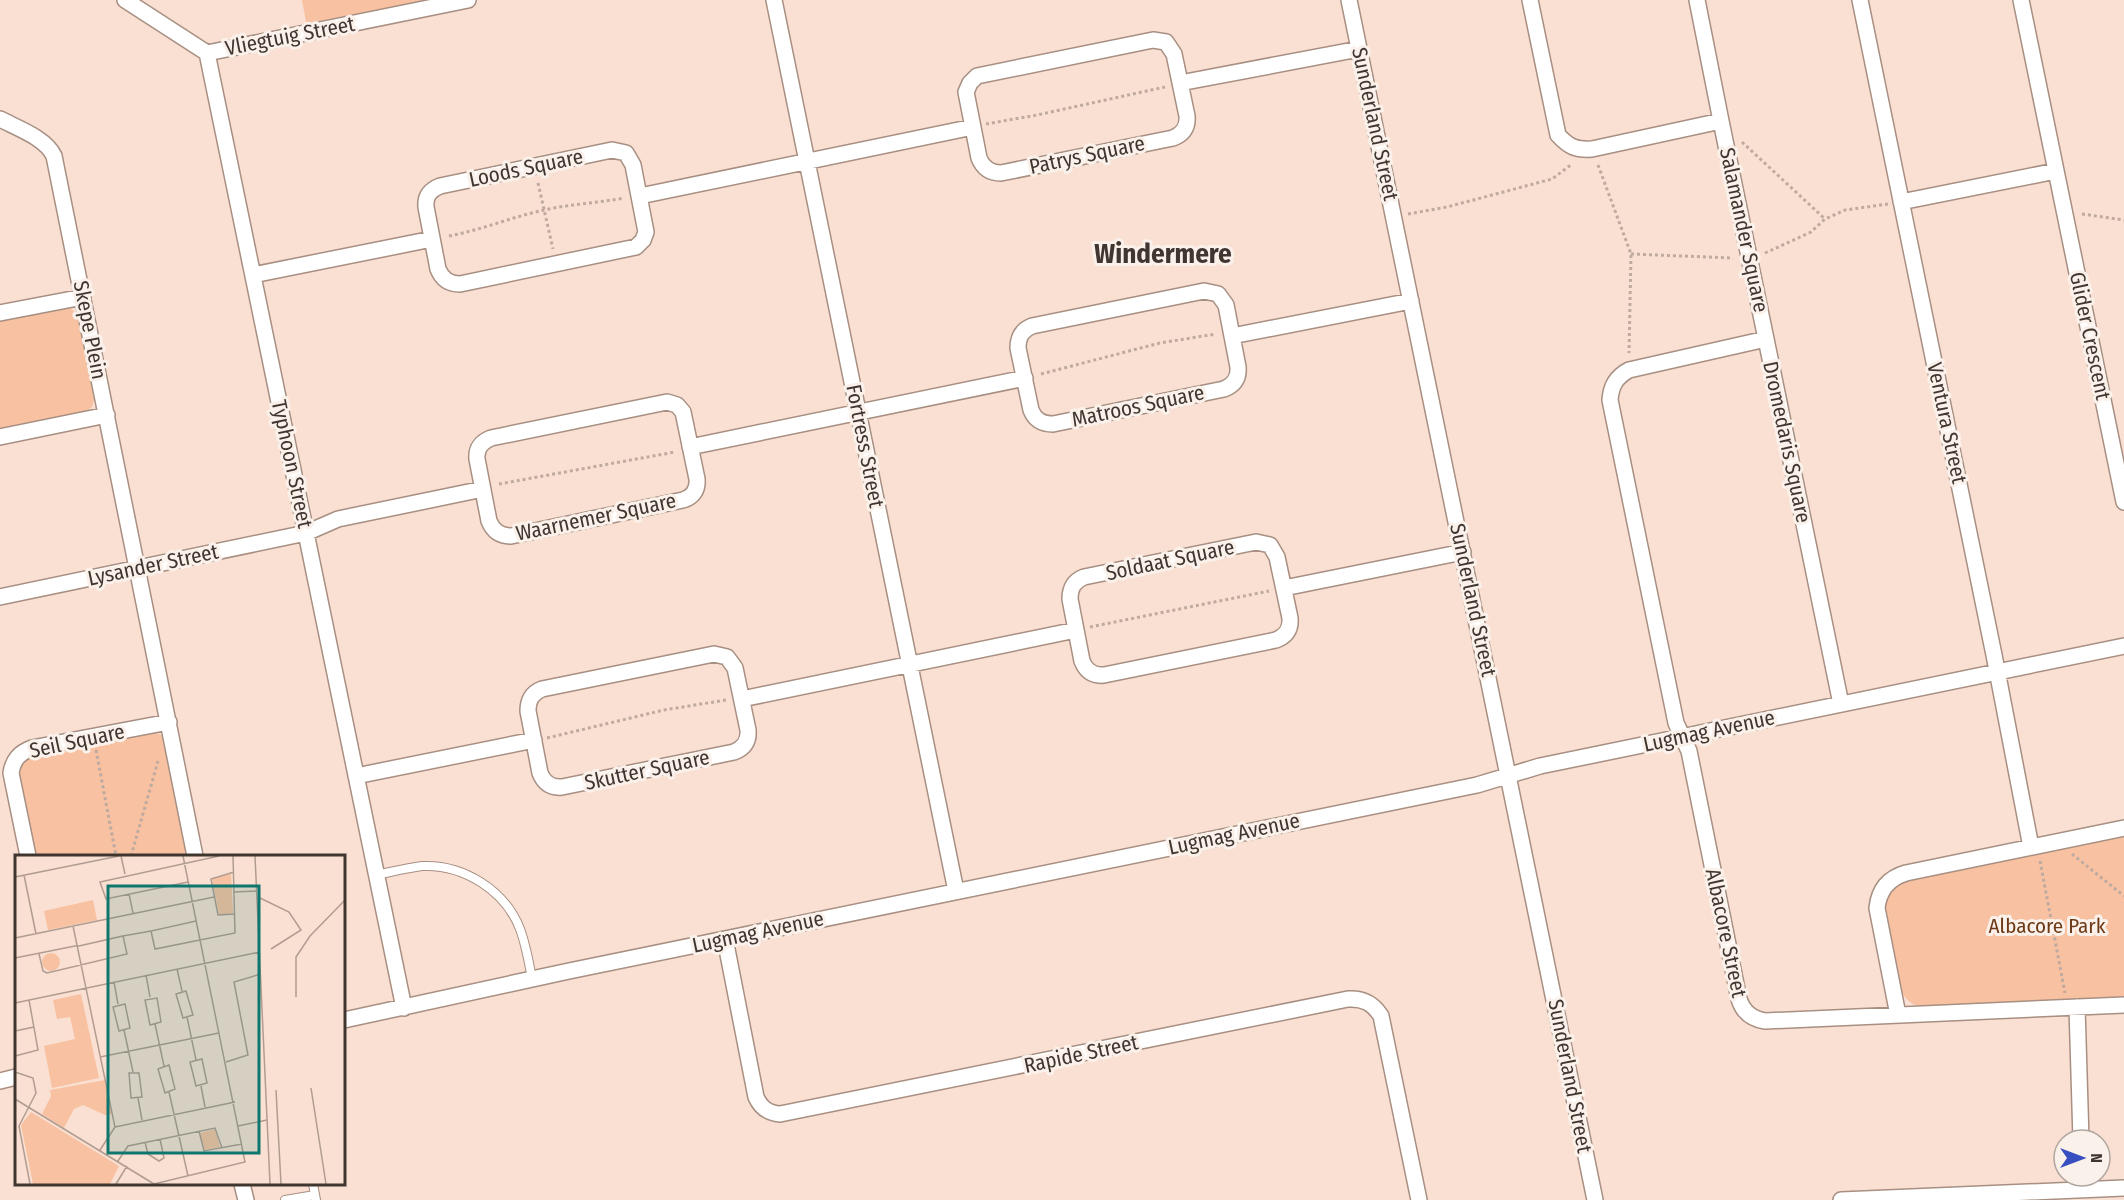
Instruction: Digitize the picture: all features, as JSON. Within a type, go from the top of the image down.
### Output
[{"type":"street","name":"Vliegtuig Street","points":[[125,0],[207,53],[468,0]]},
{"type":"street","name":"Fortress Street","points":[[774,0],[956,891]]},
{"type":"street","name":"Sunderland Street","points":[[1349,0],[1595,1200]]},
{"type":"street","name":"Salamander Square","points":[[1530,0],[1558,135],[1569,146],[1580,150],[1592,149],[1721,122]]},
{"type":"street","name":"Salamander Square","points":[[1696,0],[1766,339]]},
{"type":"street","name":"Ventura Street","points":[[1860,0],[2031,847]]},
{"type":"street","name":"Glider Crescent","points":[[2021,0],[2124,501]]},
{"type":"street","name":"Patrys Square","points":[[1157,39],[1167,42],[1173,50],[1180,83],[1187,120],[1181,133],[1173,138],[996,173],[987,170],[981,163],[967,96],[968,87],[976,76],[1157,39]]},
{"type":"street","points":[[1180,83],[1359,49]]},
{"type":"street","name":"Typhoon Street","points":[[207,53],[404,1008]]},
{"type":"street","name":"Skepe Plein","points":[[0,119],[44,143],[54,156],[138,569]]},
{"type":"street","points":[[639,196],[973,127]]},
{"type":"street","name":"Loods Square","points":[[612,150],[621,151],[629,156],[633,165],[646,231],[640,244],[632,248],[455,284],[446,281],[440,274],[425,203],[432,190],[440,186],[533,166],[612,150]]},
{"type":"street","points":[[1901,202],[2056,171]]},
{"type":"street","points":[[253,276],[432,238]]},
{"type":"street","name":"Matroos Square","points":[[1209,291],[1218,294],[1224,301],[1239,372],[1233,385],[1224,389],[1048,424],[1039,421],[1032,414],[1025,378],[1018,343],[1021,334],[1032,326],[1209,291]]},
{"type":"street","points":[[0,313],[83,297]]},
{"type":"street","points":[[1232,336],[1411,300]]},
{"type":"street","name":"Dromedaris Square","points":[[1629,370],[1766,339],[1841,704]]},
{"type":"street","points":[[1629,370],[1622,373],[1614,382],[1610,400],[1676,723],[1683,736]]},
{"type":"street","points":[[690,447],[1025,378]]},
{"type":"street","name":"Waarnemer Square","points":[[663,402],[672,403],[683,412],[690,447],[697,483],[694,492],[687,499],[511,536],[501,535],[491,526],[476,455],[480,446],[487,440],[663,402]]},
{"type":"street","points":[[0,437],[107,415]]},
{"type":"street","points":[[306,533],[338,519],[483,489]]},
{"type":"street","name":"Lysander Street","points":[[0,597],[306,533]]},
{"type":"street","name":"Soldaat Square","points":[[1261,542],[1273,548],[1278,556],[1284,588],[1290,623],[1287,632],[1280,638],[1104,675],[1095,675],[1084,665],[1070,594],[1073,585],[1080,579],[1261,542]]},
{"type":"street","points":[[1284,588],[1463,552]]},
{"type":"street","points":[[138,569],[195,855]]},
{"type":"street","points":[[742,699],[1076,630]]},
{"type":"street","name":"Lugmag Avenue","points":[[345,1020],[724,939],[1477,785],[1540,766],[2124,646]]},
{"type":"street","name":"Skutter Square","points":[[714,654],[723,655],[734,664],[742,699],[748,735],[745,744],[738,750],[562,787],[552,787],[542,777],[528,706],[531,697],[538,691],[714,654]]},
{"type":"street","name":"Seil Square","points":[[27,855],[12,780],[12,765],[15,759],[25,750],[32,748],[169,722]]},
{"type":"street","name":"Albacore Street","points":[[1683,736],[1689,751],[1739,999],[1744,1010],[1754,1018],[1766,1021],[2124,1005]]},
{"type":"street","points":[[356,776],[534,740]]},
{"type":"street","points":[[1898,1015],[1877,908],[1885,886],[1898,875],[2124,828]]},
{"type":"street","name":"Rapide Street","points":[[724,939],[756,1097],[768,1112],[780,1114],[1348,999],[1363,1000],[1377,1009],[1381,1016],[1419,1200]]},
{"type":"street","points":[[2077,1007],[2081,1128]]},
{"type":"street","points":[[0,1081],[15,1077]]},
{"type":"street","points":[[242,1185],[246,1200]]},
{"type":"street","points":[[1840,1200],[2032,1196],[2063,1188]]},
{"type":"lane","points":[[376,875],[430,866],[450,869],[478,880],[502,900],[512,913],[525,943],[532,979]]},
{"type":"lane","points":[[285,1200],[316,1197]]},
{"type":"path","points":[[973,127],[1180,83]]},
{"type":"path","points":[[1721,122],[1826,219]]},
{"type":"path","points":[[1394,217],[1447,207],[1552,179],[1592,149],[1631,254],[1629,370]]},
{"type":"path","points":[[533,166],[546,210],[556,264]]},
{"type":"path","points":[[432,238],[463,233],[546,210],[586,202],[639,196]]},
{"type":"path","points":[[1631,254],[1749,258],[1811,232],[1826,219],[1845,210],[1901,202]]},
{"type":"path","points":[[2065,214],[2085,214],[2124,220]]},
{"type":"path","points":[[1025,378],[1083,365],[1160,343],[1219,334],[1232,336]]},
{"type":"path","points":[[483,489],[519,479],[666,455],[690,447]]},
{"type":"path","points":[[1076,630],[1284,588]]},
{"type":"path","points":[[534,740],[664,710],[742,699]]},
{"type":"path","points":[[93,737],[116,855]]},
{"type":"path","points":[[131,855],[160,755]]},
{"type":"path","points":[[2062,841],[2073,856],[2124,896]]},
{"type":"path","points":[[2031,847],[2039,856],[2064,991],[2077,1007]]},
{"type":"green space","points":[[302,0],[468,0],[308,33]]},
{"type":"green space","points":[[68,307],[81,320],[95,397],[92,407],[83,414],[0,430],[0,320]]},
{"type":"green space","points":[[154,731],[164,737],[188,855],[34,855],[18,771],[30,755]]},
{"type":"green space","name":"Albacore Park","points":[[2124,834],[2124,998],[1922,1007],[1905,997],[1901,991],[1884,908],[1887,896],[1901,881]]},
{"type":"district","name":"Windermere","points":[[1163,254]]}]
